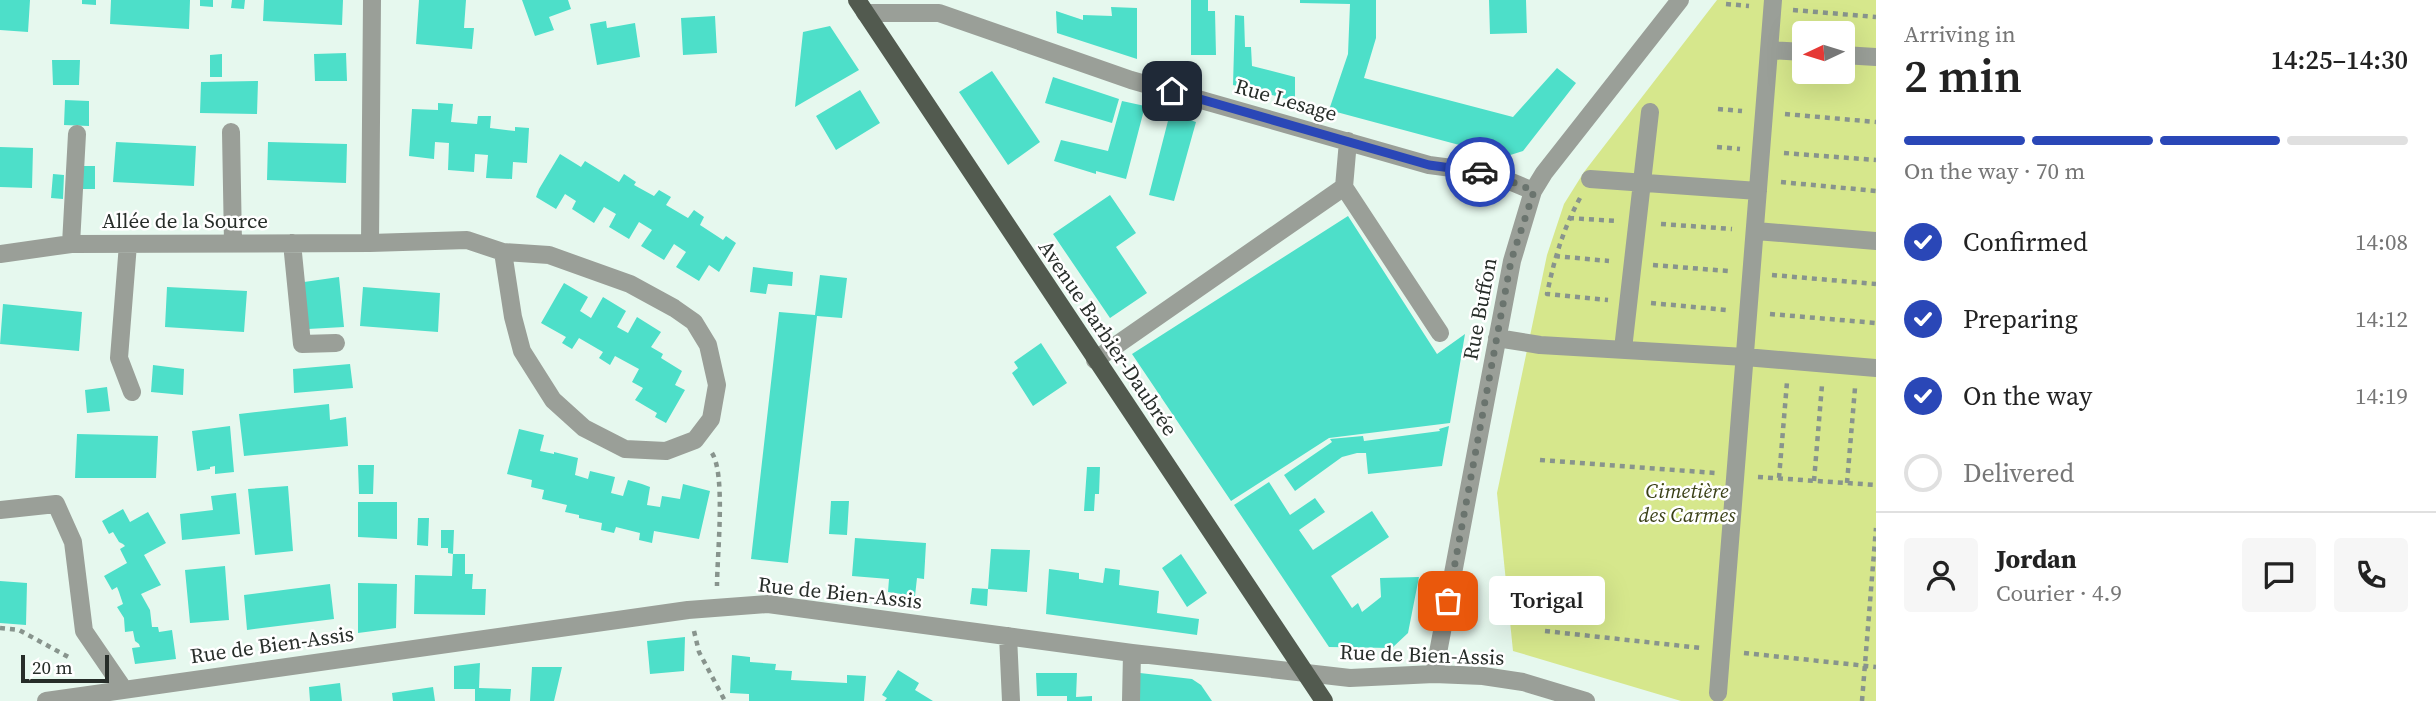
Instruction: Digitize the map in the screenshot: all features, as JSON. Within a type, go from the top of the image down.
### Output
[{"type":"main road","name":"Avenue Barbier-Daubrée","points":[[861,7],[1324,701]]},
{"type":"street","points":[[370,243],[372,0]]},
{"type":"street","name":"Rue Buffon","points":[[1434,674],[1511,261],[1534,191],[1544,173],[1680,0]]},
{"type":"street","points":[[1718,692],[1773,4]]},
{"type":"street","name":"Rue Lesage","points":[[861,7],[939,13],[1131,80],[1429,165],[1490,173],[1534,191]]},
{"type":"street","points":[[1769,50],[1792,51]]},
{"type":"street","points":[[1855,56],[1876,57]]},
{"type":"street","points":[[1623,349],[1650,112]]},
{"type":"street","points":[[231,132],[233,243]]},
{"type":"street","points":[[71,244],[76,134]]},
{"type":"street","points":[[1348,141],[1344,187],[1440,333]]},
{"type":"street","points":[[1590,179],[1642,183],[1758,185]]},
{"type":"street","points":[[1095,360],[1344,187]]},
{"type":"street","points":[[1756,231],[1876,241]]},
{"type":"street","name":"Allée de la Source","points":[[0,254],[71,244],[467,240],[503,252],[550,255],[629,284],[694,322],[708,345],[717,385],[711,419],[695,440]]},
{"type":"street","points":[[292,243],[302,344],[336,344]]},
{"type":"street","points":[[128,244],[119,358],[132,392]]},
{"type":"street","points":[[503,252],[513,317],[522,351],[553,400],[584,428],[625,449],[666,451],[695,440]]},
{"type":"street","points":[[1497,338],[1540,345],[1876,368]]},
{"type":"street","points":[[0,510],[56,504],[73,542],[85,631],[123,688]]},
{"type":"street","name":"Rue de Bien-Assis","points":[[46,701],[688,610],[768,604],[1132,653],[1350,678],[1434,674],[1483,676],[1523,682],[1586,701]]},
{"type":"street","points":[[1008,636],[1011,701]]},
{"type":"street","points":[[1131,701],[1132,653]]},
{"type":"path","points":[[1726,4],[1773,4],[1876,17]]},
{"type":"path","points":[[1718,109],[1876,122]]},
{"type":"path","points":[[1717,147],[1876,160]]},
{"type":"path","points":[[1590,179],[1569,218],[1555,256],[1548,294],[1876,323]]},
{"type":"path","points":[[1758,185],[1876,191]]},
{"type":"path","points":[[1555,256],[1876,284]]},
{"type":"path","points":[[1779,478],[1789,360]]},
{"type":"path","points":[[1814,481],[1824,363]]},
{"type":"path","points":[[1847,483],[1857,366]]},
{"type":"path","points":[[695,440],[715,454],[720,482],[718,608]]},
{"type":"path","points":[[1540,460],[1876,485]]},
{"type":"path","points":[[1862,701],[1876,528]]},
{"type":"path","points":[[688,610],[699,652],[725,701]]},
{"type":"path","points":[[0,628],[19,630],[71,657],[96,693]]},
{"type":"green space","name":"Cimetière des Carmes","points":[[1717,0],[1876,0],[1876,701],[1681,701],[1513,651],[1497,493],[1547,255],[1564,204],[1584,172]]},
{"type":"building","points":[[0,0],[30,0],[28,32],[0,30]]},
{"type":"building","points":[[82,0],[96,0],[96,5],[82,4]]},
{"type":"building","points":[[111,0],[190,0],[189,29],[110,24]]},
{"type":"building","points":[[200,0],[213,0],[213,7],[200,6]]},
{"type":"building","points":[[232,0],[245,0],[244,9],[231,8]]},
{"type":"building","points":[[264,0],[343,0],[342,25],[263,21]]},
{"type":"building","points":[[419,0],[466,0],[464,28],[474,28],[472,49],[416,44]]},
{"type":"building","points":[[522,0],[568,0],[571,9],[549,17],[554,30],[535,36]]},
{"type":"building","points":[[1191,0],[1208,0],[1208,11],[1215,11],[1216,55],[1191,55]]},
{"type":"building","points":[[1300,0],[1376,0],[1376,38],[1364,78],[1513,117],[1557,68],[1576,83],[1523,151],[1504,157],[1329,110],[1348,54],[1350,4],[1300,3]]},
{"type":"building","points":[[1489,0],[1526,0],[1527,33],[1490,34]]},
{"type":"building","points":[[1111,7],[1137,8],[1137,59],[1057,33],[1056,11],[1083,20],[1083,15],[1112,16]]},
{"type":"building","points":[[1235,15],[1244,16],[1245,47],[1251,47],[1252,66],[1295,77],[1295,101],[1233,85]]},
{"type":"building","points":[[715,16],[717,53],[683,55],[681,18]]},
{"type":"building","points":[[606,21],[607,28],[635,23],[640,57],[597,65],[590,24]]},
{"type":"building","points":[[830,26],[859,70],[795,107],[803,32]]},
{"type":"building","points":[[346,53],[347,81],[315,81],[314,54]]},
{"type":"building","points":[[222,54],[222,77],[210,77],[210,55]]},
{"type":"building","points":[[52,60],[80,60],[79,85],[53,85]]},
{"type":"building","points":[[992,71],[1040,142],[1008,165],[959,92]]},
{"type":"building","points":[[1053,77],[1119,99],[1112,123],[1045,103]]},
{"type":"building","points":[[258,81],[257,114],[200,113],[201,82]]},
{"type":"building","points":[[860,90],[880,123],[836,150],[816,116]]},
{"type":"building","points":[[65,100],[89,101],[89,126],[64,125]]},
{"type":"building","points":[[1122,101],[1145,106],[1126,179],[1096,171],[1096,174],[1054,161],[1061,140],[1108,151]]},
{"type":"building","points":[[438,103],[453,104],[451,122],[477,124],[478,116],[491,116],[490,128],[515,131],[515,127],[529,128],[527,163],[513,162],[512,179],[486,178],[488,155],[475,154],[474,172],[448,170],[449,143],[435,142],[434,159],[409,156],[412,109],[438,110]]},
{"type":"building","points":[[1170,113],[1196,122],[1174,201],[1149,195]]},
{"type":"building","points":[[116,142],[196,146],[194,186],[113,182]]},
{"type":"building","points":[[268,142],[347,144],[346,183],[267,180]]},
{"type":"building","points":[[0,147],[33,148],[32,188],[0,187]]},
{"type":"building","points":[[560,154],[581,167],[585,161],[619,182],[624,174],[636,182],[634,185],[654,196],[659,190],[671,197],[666,205],[688,218],[694,210],[704,217],[700,225],[723,240],[726,236],[736,243],[719,272],[709,265],[699,281],[676,267],[686,252],[674,244],[664,260],[641,246],[652,230],[639,222],[629,239],[609,227],[616,214],[604,207],[594,223],[572,209],[576,201],[565,194],[556,209],[536,197]]},
{"type":"building","points":[[83,166],[95,166],[95,189],[82,189]]},
{"type":"building","points":[[53,174],[64,175],[63,199],[51,198]]},
{"type":"building","points":[[1110,195],[1136,233],[1116,247],[1147,293],[1110,318],[1053,234]]},
{"type":"building","points":[[1348,216],[1437,354],[1465,334],[1450,423],[1329,438],[1231,501],[1132,354]]},
{"type":"building","points":[[753,267],[793,272],[792,286],[768,284],[766,294],[750,292]]},
{"type":"building","points":[[820,275],[847,278],[842,318],[817,316],[788,563],[751,559],[779,312],[815,315]]},
{"type":"building","points":[[339,277],[344,327],[308,329],[304,282]]},
{"type":"building","points":[[564,283],[588,297],[580,311],[591,318],[603,297],[626,311],[617,327],[628,333],[637,317],[661,332],[651,347],[663,354],[661,358],[682,371],[675,385],[685,390],[666,423],[655,417],[657,413],[635,400],[643,388],[632,382],[639,369],[615,356],[610,365],[599,358],[603,352],[579,338],[572,349],[562,343],[566,337],[541,323]]},
{"type":"building","points":[[167,287],[247,291],[244,332],[165,327]]},
{"type":"building","points":[[363,287],[440,293],[438,332],[360,326]]},
{"type":"building","points":[[3,304],[82,312],[79,351],[0,344]]},
{"type":"building","points":[[1041,343],[1067,383],[1033,406],[1012,373],[1018,368],[1014,362]]},
{"type":"building","points":[[350,364],[353,388],[294,393],[293,369]]},
{"type":"building","points":[[153,365],[184,369],[183,395],[151,392]]},
{"type":"building","points":[[107,387],[110,411],[87,413],[85,390]]},
{"type":"building","points":[[329,404],[330,420],[346,417],[348,446],[244,456],[239,414]]},
{"type":"building","points":[[230,426],[234,472],[215,474],[215,466],[197,471],[192,431]]},
{"type":"building","points":[[1449,426],[1442,466],[1368,474],[1366,453],[1357,453],[1342,457],[1295,491],[1284,475],[1332,442],[1330,439],[1363,436],[1364,441],[1440,431],[1439,429]]},
{"type":"building","points":[[519,429],[544,435],[540,451],[578,458],[575,475],[588,479],[590,471],[615,477],[611,493],[623,496],[628,480],[650,487],[647,505],[660,507],[662,496],[680,499],[683,484],[710,491],[699,539],[654,531],[652,543],[639,540],[640,533],[616,527],[614,533],[601,530],[602,523],[579,518],[579,515],[565,512],[567,505],[542,499],[544,490],[531,487],[532,480],[507,474]]},
{"type":"building","points":[[77,434],[158,436],[156,478],[75,478]]},
{"type":"building","points":[[358,465],[374,465],[373,494],[359,494]]},
{"type":"building","points":[[1087,467],[1100,467],[1099,494],[1095,494],[1094,511],[1084,511]]},
{"type":"building","points":[[1269,482],[1290,515],[1315,498],[1325,512],[1299,530],[1313,550],[1372,511],[1389,537],[1331,576],[1352,608],[1358,603],[1362,612],[1381,597],[1380,578],[1419,577],[1408,633],[1392,648],[1329,647],[1234,505]]},
{"type":"building","points":[[288,486],[293,551],[255,555],[248,489]]},
{"type":"building","points":[[236,493],[240,534],[182,540],[180,514],[213,510],[211,496]]},
{"type":"building","points":[[831,501],[849,501],[847,535],[829,534]]},
{"type":"building","points":[[358,502],[397,502],[397,539],[358,537]]},
{"type":"building","points":[[123,509],[130,522],[148,512],[166,543],[144,555],[161,585],[141,594],[150,610],[152,627],[158,627],[159,632],[172,630],[176,659],[135,664],[132,648],[140,647],[139,644],[135,641],[133,631],[125,632],[124,618],[117,607],[123,604],[119,592],[117,587],[112,590],[104,576],[127,563],[120,549],[125,546],[113,532],[109,534],[102,521]]},
{"type":"building","points":[[418,518],[429,518],[428,546],[417,545]]},
{"type":"building","points":[[441,530],[454,530],[453,554],[448,553],[448,548],[441,548]]},
{"type":"building","points":[[855,538],[926,543],[924,579],[917,578],[915,596],[888,592],[889,579],[852,576]]},
{"type":"building","points":[[991,549],[1030,550],[1027,592],[988,589]]},
{"type":"building","points":[[453,554],[465,554],[465,574],[473,574],[472,589],[486,589],[485,615],[414,614],[415,575],[452,576]]},
{"type":"building","points":[[1181,554],[1207,593],[1187,607],[1162,568]]},
{"type":"building","points":[[225,566],[229,620],[190,623],[185,570]]},
{"type":"building","points":[[1105,568],[1120,570],[1119,585],[1159,591],[1157,613],[1199,619],[1197,635],[1046,614],[1049,569],[1079,573],[1079,579],[1103,583]]},
{"type":"building","points":[[0,581],[27,583],[26,625],[0,623]]},
{"type":"building","points":[[358,583],[397,584],[396,628],[358,633]]},
{"type":"building","points":[[330,584],[334,619],[247,630],[244,595]]},
{"type":"building","points":[[972,588],[988,589],[987,606],[970,604]]},
{"type":"building","points":[[685,637],[684,671],[650,674],[647,641]]},
{"type":"building","points":[[732,655],[750,657],[750,662],[776,664],[775,670],[792,671],[791,680],[847,683],[847,675],[866,676],[864,701],[749,701],[749,694],[730,693]]},
{"type":"building","points":[[480,663],[479,688],[511,689],[510,701],[475,701],[475,689],[454,689],[454,666]]},
{"type":"building","points":[[532,667],[562,667],[554,701],[530,701]]},
{"type":"building","points":[[898,670],[919,683],[915,690],[933,701],[885,701],[887,698],[882,695]]},
{"type":"building","points":[[1036,673],[1077,673],[1076,697],[1092,696],[1092,701],[1067,701],[1067,696],[1037,696]]},
{"type":"building","points":[[1140,673],[1192,679],[1201,685],[1212,701],[1139,701]]},
{"type":"building","points":[[340,683],[342,701],[310,701],[309,687]]},
{"type":"building","points":[[433,687],[435,701],[393,701],[392,693]]},
{"type":"way so far","points":[[1448,601],[1511,261],[1534,191],[1490,173],[1480,172]]},
{"type":"place","name":"Torigal","points":[[1448,601]]},
{"type":"route","points":[[1172,91],[1429,165],[1480,172]]}]
